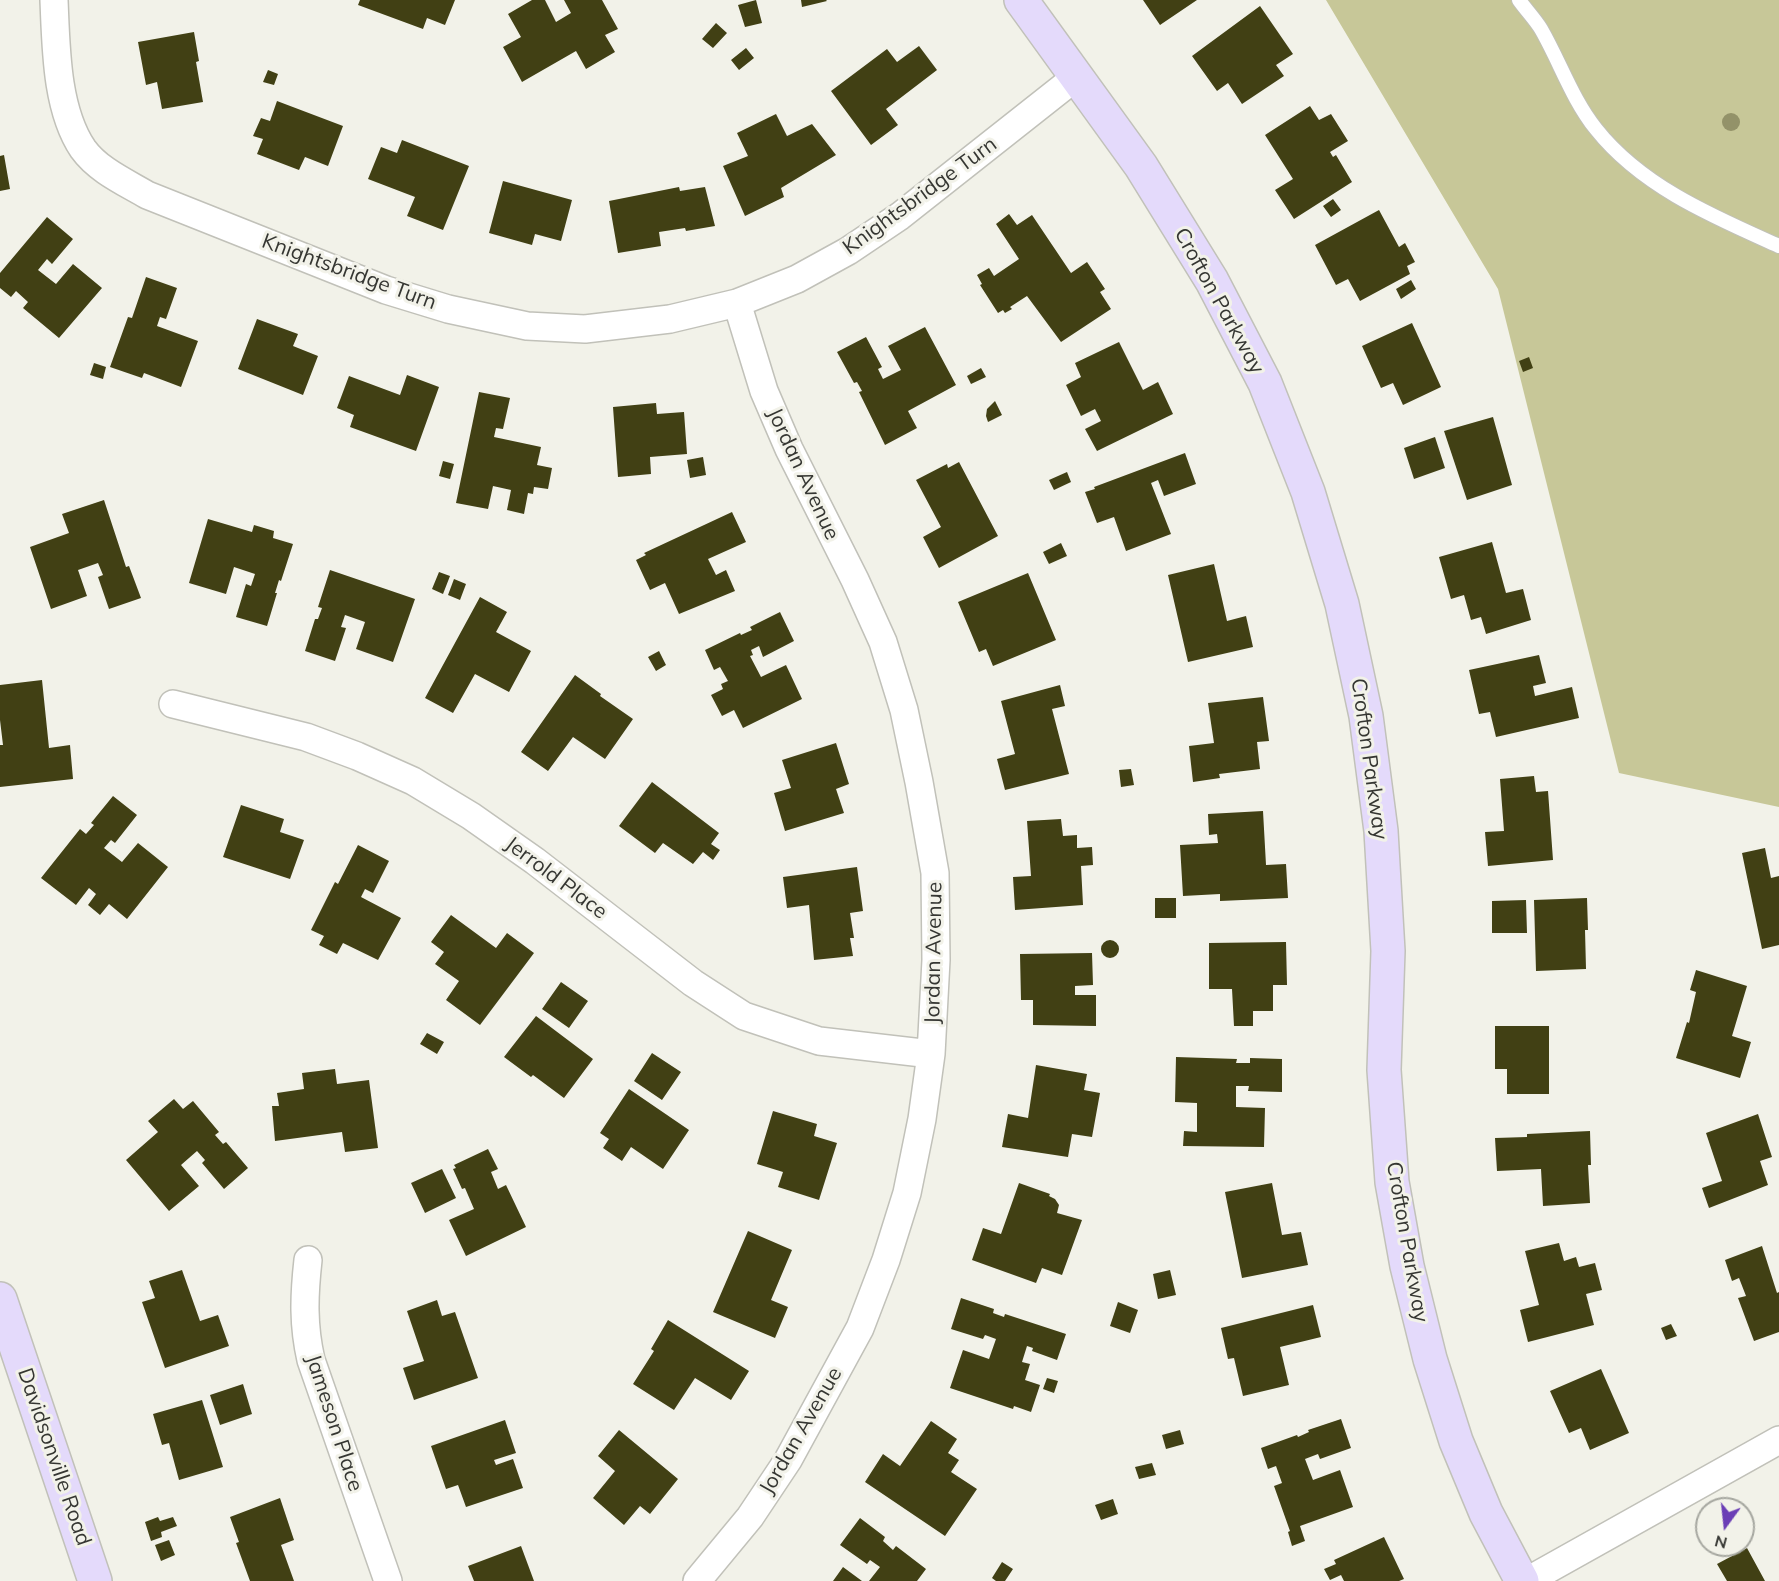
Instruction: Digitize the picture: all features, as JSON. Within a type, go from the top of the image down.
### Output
[{"type":"street","name":"Knightsbridge Turn","points":[[54,0],[57,68],[68,117],[84,149],[110,174],[147,195],[386,290],[448,309],[526,326],[585,329],[670,320],[736,303],[797,279],[848,251],[900,216],[1077,77]]},
{"type":"street","name":"Crofton Parkway","points":[[1021,0],[1141,166],[1212,281],[1264,383],[1308,492],[1342,604],[1366,716],[1381,831],[1388,951],[1384,1070],[1392,1182],[1407,1266],[1430,1359],[1456,1441],[1486,1513],[1522,1581]]},
{"type":"street","name":"Jordan Avenue","points":[[697,1581],[750,1516],[788,1460],[860,1328],[886,1260],[907,1193],[922,1119],[931,1054],[936,960],[935,873],[904,710],[883,642],[855,580],[794,459],[764,391],[736,303]]},
{"type":"street","name":"Jerrold Place","points":[[173,704],[306,737],[357,756],[413,782],[480,822],[535,861],[693,983],[744,1016],[819,1041],[931,1054]]},
{"type":"street","name":"Jameson Place","points":[[308,1260],[304,1302],[305,1333],[311,1360],[388,1581]]},
{"type":"street","name":"Davidsonville Road","points":[[0,1299],[96,1581]]},
{"type":"street","points":[[1527,1581],[1779,1440]]},
{"type":"lane","points":[[1519,0],[1540,28],[1567,82],[1596,129],[1633,167],[1700,210],[1779,246]]},
{"type":"green space","points":[[1326,0],[1779,0],[1779,807],[1619,773],[1498,289]]},
{"type":"building","points":[[360,0],[455,0],[445,25],[427,18],[423,29],[358,5]]},
{"type":"building","points":[[532,0],[545,0],[556,22],[571,13],[564,0],[602,0],[618,29],[605,35],[615,52],[586,69],[576,51],[522,82],[503,47],[521,37],[508,14]]},
{"type":"building","points":[[756,0],[762,23],[745,27],[738,5]]},
{"type":"building","points":[[801,0],[826,0],[827,1],[802,7]]},
{"type":"building","points":[[1143,0],[1197,0],[1160,25]]},
{"type":"building","points":[[1260,6],[1293,54],[1276,65],[1284,76],[1242,104],[1228,83],[1217,91],[1192,56]]},
{"type":"building","points":[[716,23],[727,33],[713,48],[702,39]]},
{"type":"building","points":[[194,32],[199,61],[196,62],[203,102],[162,109],[157,82],[146,85],[138,42]]},
{"type":"building","points":[[919,46],[937,70],[886,109],[898,125],[871,145],[831,91],[887,49],[897,62]]},
{"type":"building","points":[[746,48],[754,58],[739,70],[731,60]]},
{"type":"building","points":[[268,70],[278,74],[274,85],[263,82]]},
{"type":"building","points":[[277,101],[343,126],[328,166],[305,157],[299,170],[257,154],[263,139],[253,136],[261,118],[270,121]]},
{"type":"building","points":[[1310,106],[1319,120],[1331,114],[1348,141],[1330,152],[1333,157],[1336,155],[1352,182],[1294,219],[1275,190],[1293,179],[1265,135]]},
{"type":"building","points":[[776,114],[787,136],[812,124],[836,155],[781,188],[784,197],[745,216],[723,166],[748,156],[737,133]]},
{"type":"building","points":[[402,140],[469,166],[443,230],[407,216],[415,197],[368,179],[381,147],[397,153]]},
{"type":"building","points":[[4,155],[10,189],[0,191],[0,156]]},
{"type":"building","points":[[503,181],[572,200],[561,241],[535,234],[532,245],[489,233]]},
{"type":"building","points":[[679,187],[680,191],[705,187],[715,226],[686,231],[685,228],[659,232],[661,246],[618,253],[609,201]]},
{"type":"building","points":[[1333,199],[1341,210],[1331,217],[1323,206]]},
{"type":"building","points":[[1379,210],[1399,247],[1405,243],[1415,262],[1407,266],[1410,274],[1360,301],[1348,279],[1336,285],[1315,245]]},
{"type":"building","points":[[1009,214],[1017,225],[1032,215],[1071,273],[1087,262],[1105,289],[1100,292],[1111,309],[1061,342],[1027,296],[1010,307],[1012,309],[1005,313],[1003,310],[998,313],[980,285],[982,284],[977,275],[989,268],[994,276],[1019,259],[996,224]]},
{"type":"building","points":[[47,217],[73,239],[52,264],[47,259],[38,270],[56,284],[73,264],[102,288],[59,338],[23,308],[28,302],[16,291],[11,297],[0,288],[0,273]]},
{"type":"building","points":[[146,277],[177,288],[166,319],[160,317],[157,326],[198,341],[181,387],[144,373],[142,378],[110,367],[128,317],[132,318]]},
{"type":"building","points":[[1411,280],[1416,289],[1401,299],[1396,289]]},
{"type":"building","points":[[257,319],[298,334],[293,346],[318,356],[303,395],[238,369]]},
{"type":"building","points":[[1412,323],[1441,387],[1403,405],[1393,383],[1381,388],[1362,346]]},
{"type":"building","points":[[925,327],[956,385],[908,411],[917,428],[885,445],[859,392],[862,391],[857,382],[854,383],[837,352],[866,337],[882,367],[878,369],[883,379],[901,370],[888,346]]},
{"type":"building","points":[[1119,342],[1143,390],[1158,382],[1173,414],[1097,451],[1085,429],[1101,421],[1095,409],[1081,416],[1066,385],[1081,377],[1075,363]]},
{"type":"building","points":[[1529,357],[1533,368],[1523,372],[1519,361]]},
{"type":"building","points":[[94,363],[106,367],[103,379],[90,375]]},
{"type":"building","points":[[981,368],[986,377],[971,384],[967,376]]},
{"type":"building","points":[[407,375],[439,387],[416,451],[350,427],[354,415],[337,408],[349,376],[400,395]]},
{"type":"building","points":[[479,392],[510,398],[503,429],[496,428],[494,437],[541,447],[537,465],[552,468],[548,489],[534,487],[533,494],[528,493],[524,514],[507,510],[511,490],[493,486],[488,509],[456,503]]},
{"type":"building","points":[[995,401],[1002,415],[988,422],[987,409]]},
{"type":"building","points":[[656,403],[657,414],[684,412],[687,454],[650,457],[651,474],[618,477],[613,407]]},
{"type":"building","points":[[1493,417],[1512,485],[1467,500],[1444,431]]},
{"type":"building","points":[[1435,437],[1445,468],[1414,479],[1404,448]]},
{"type":"building","points":[[1185,453],[1196,484],[1164,496],[1158,480],[1151,483],[1171,534],[1126,551],[1114,517],[1097,523],[1085,492]]},
{"type":"building","points":[[703,457],[706,475],[690,478],[687,460]]},
{"type":"building","points":[[443,461],[454,464],[450,479],[439,476]]},
{"type":"building","points":[[959,462],[998,536],[939,568],[923,537],[941,527],[916,480],[947,464],[948,468]]},
{"type":"building","points":[[1067,472],[1071,482],[1054,490],[1049,480]]},
{"type":"building","points":[[104,500],[126,567],[129,566],[141,598],[109,609],[98,577],[103,575],[98,563],[78,570],[87,596],[51,609],[30,547],[69,533],[62,514]]},
{"type":"building","points":[[732,512],[746,542],[708,559],[716,575],[726,570],[735,591],[679,614],[665,583],[650,590],[636,560],[646,555],[644,553]]},
{"type":"building","points":[[208,519],[252,532],[254,525],[274,531],[273,538],[293,544],[281,581],[279,580],[267,626],[236,617],[246,584],[251,586],[255,574],[234,567],[226,594],[189,583]]},
{"type":"building","points":[[1492,542],[1506,593],[1523,589],[1531,620],[1486,634],[1481,617],[1471,620],[1464,595],[1451,599],[1439,557]]},
{"type":"building","points":[[1061,543],[1067,556],[1049,564],[1043,552]]},
{"type":"building","points":[[1214,564],[1227,621],[1246,616],[1253,647],[1188,662],[1168,575]]},
{"type":"building","points":[[330,570],[415,599],[393,662],[356,649],[365,622],[345,615],[341,627],[346,628],[335,661],[305,651],[315,619],[318,619],[322,608],[318,607]]},
{"type":"building","points":[[439,572],[450,576],[443,594],[432,589]]},
{"type":"building","points":[[1028,573],[1056,640],[993,666],[986,649],[979,652],[958,602]]},
{"type":"building","points":[[454,579],[466,584],[460,600],[448,595]]},
{"type":"building","points":[[480,597],[507,612],[496,632],[531,651],[509,692],[475,674],[453,713],[425,698]]},
{"type":"building","points":[[780,612],[794,641],[763,657],[759,646],[751,650],[753,655],[750,656],[761,677],[786,665],[802,699],[743,728],[734,710],[722,716],[711,695],[723,689],[721,684],[728,681],[720,667],[714,670],[705,650],[740,633],[741,635],[752,630],[750,627]]},
{"type":"building","points":[[659,651],[666,665],[656,671],[648,657]]},
{"type":"building","points":[[1539,655],[1546,683],[1533,686],[1535,696],[1572,687],[1579,718],[1496,737],[1490,712],[1479,714],[1469,670]]},
{"type":"building","points":[[575,675],[633,719],[605,759],[573,737],[548,771],[521,752]]},
{"type":"building","points":[[42,680],[49,748],[70,745],[73,779],[0,787],[0,745],[3,745],[0,685]]},
{"type":"building","points":[[1060,685],[1065,706],[1052,709],[1069,774],[1005,790],[997,759],[1015,754],[1001,701]]},
{"type":"building","points":[[1263,697],[1269,741],[1257,742],[1260,769],[1219,774],[1220,778],[1193,782],[1189,746],[1214,743],[1208,703]]},
{"type":"building","points":[[836,743],[849,784],[836,789],[844,813],[785,831],[774,793],[791,788],[782,760]]},
{"type":"building","points":[[1131,769],[1134,785],[1121,787],[1119,770]]},
{"type":"building","points":[[1534,776],[1536,792],[1548,791],[1553,860],[1488,866],[1485,832],[1504,831],[1500,779]]},
{"type":"building","points":[[652,782],[719,833],[711,844],[720,850],[713,860],[703,852],[693,864],[663,843],[655,853],[619,826]]},
{"type":"building","points":[[113,796],[137,815],[115,843],[111,840],[104,848],[122,862],[138,843],[168,867],[127,919],[109,904],[100,915],[88,905],[96,894],[89,888],[76,905],[41,878],[80,829],[86,834],[94,825],[91,823]]},
{"type":"building","points":[[241,805],[284,819],[280,832],[304,840],[290,879],[223,857]]},
{"type":"building","points":[[1263,811],[1266,865],[1286,864],[1288,898],[1220,901],[1220,894],[1183,896],[1180,845],[1218,843],[1217,834],[1209,835],[1208,814]]},
{"type":"building","points":[[1061,819],[1063,836],[1077,835],[1077,848],[1092,847],[1093,865],[1081,866],[1083,905],[1015,910],[1013,877],[1031,876],[1027,821]]},
{"type":"building","points":[[358,845],[389,861],[373,893],[365,889],[361,897],[401,918],[378,960],[343,943],[337,954],[319,945],[324,936],[311,930],[335,882],[338,884]]},
{"type":"building","points":[[1765,848],[1771,878],[1779,876],[1779,945],[1762,949],[1742,853]]},
{"type":"building","points":[[857,867],[863,911],[850,913],[854,938],[850,938],[853,956],[814,960],[809,905],[787,908],[783,877]]},
{"type":"building","points":[[1155,898],[1176,898],[1176,918],[1155,918]]},
{"type":"building","points":[[1587,898],[1586,969],[1536,971],[1534,900]]},
{"type":"building","points":[[1526,900],[1527,933],[1492,933],[1492,901]]},
{"type":"building","points":[[451,915],[496,948],[507,933],[534,953],[480,1025],[446,1000],[459,981],[435,964],[444,952],[431,942]]},
{"type":"building","points":[[1110,940],[1116,943],[1119,949],[1116,955],[1110,958],[1104,955],[1101,949],[1104,943]]},
{"type":"building","points":[[1286,942],[1287,985],[1273,985],[1273,1011],[1253,1011],[1253,1026],[1234,1026],[1232,989],[1209,989],[1209,943]]},
{"type":"building","points":[[1092,953],[1093,985],[1075,986],[1075,995],[1096,995],[1096,1026],[1033,1025],[1033,1000],[1021,1000],[1020,954]]},
{"type":"building","points":[[1696,970],[1747,986],[1732,1036],[1751,1042],[1740,1078],[1676,1058],[1687,1022],[1689,1023],[1696,992],[1690,990]]},
{"type":"building","points":[[561,982],[588,1001],[569,1028],[542,1009]]},
{"type":"building","points":[[536,1016],[593,1059],[564,1098],[504,1057]]},
{"type":"building","points":[[1495,1026],[1549,1026],[1549,1094],[1507,1094],[1507,1069],[1495,1069]]},
{"type":"building","points":[[427,1033],[444,1042],[437,1054],[420,1044]]},
{"type":"building","points":[[652,1053],[681,1072],[662,1100],[634,1081]]},
{"type":"building","points":[[1176,1057],[1237,1059],[1236,1063],[1250,1063],[1250,1058],[1282,1059],[1282,1092],[1248,1091],[1249,1086],[1236,1086],[1236,1107],[1265,1108],[1264,1147],[1183,1146],[1184,1131],[1197,1132],[1197,1103],[1175,1102]]},
{"type":"building","points":[[1036,1065],[1087,1074],[1084,1090],[1100,1093],[1092,1137],[1072,1134],[1068,1157],[1002,1147],[1008,1114],[1028,1118]]},
{"type":"building","points":[[335,1069],[337,1084],[369,1080],[378,1148],[345,1152],[342,1132],[275,1141],[272,1106],[279,1106],[277,1093],[304,1089],[302,1073]]},
{"type":"building","points":[[629,1089],[689,1130],[663,1169],[631,1147],[622,1161],[603,1148],[609,1139],[600,1133]]},
{"type":"building","points":[[174,1099],[183,1109],[193,1101],[219,1132],[215,1135],[223,1144],[226,1142],[248,1168],[224,1189],[202,1163],[205,1160],[197,1151],[181,1165],[199,1186],[169,1211],[126,1160],[158,1132],[148,1121]]},
{"type":"building","points":[[773,1111],[817,1124],[814,1136],[837,1143],[819,1200],[778,1187],[783,1172],[757,1164]]},
{"type":"building","points":[[1758,1114],[1772,1157],[1760,1161],[1768,1185],[1709,1208],[1702,1188],[1722,1181],[1706,1133]]},
{"type":"building","points":[[1590,1131],[1591,1165],[1588,1165],[1590,1203],[1543,1206],[1541,1169],[1497,1171],[1495,1138]]},
{"type":"building","points":[[488,1149],[498,1169],[491,1172],[498,1189],[506,1185],[526,1227],[466,1256],[449,1220],[474,1209],[453,1169],[456,1168],[454,1165]]},
{"type":"building","points":[[442,1169],[456,1198],[425,1213],[411,1183]]},
{"type":"building","points":[[1019,1183],[1050,1194],[1049,1196],[1059,1205],[1057,1213],[1082,1220],[1062,1275],[1042,1268],[1036,1283],[972,1260],[983,1228],[1001,1234]]},
{"type":"building","points":[[1272,1183],[1282,1235],[1301,1232],[1308,1265],[1242,1278],[1225,1192]]},
{"type":"building","points":[[748,1231],[792,1250],[771,1300],[788,1307],[775,1338],[713,1312]]},
{"type":"building","points":[[1559,1243],[1564,1261],[1576,1257],[1579,1267],[1595,1263],[1602,1290],[1586,1294],[1594,1325],[1528,1342],[1520,1310],[1539,1305],[1525,1251]]},
{"type":"building","points":[[1762,1246],[1777,1293],[1779,1292],[1779,1332],[1754,1341],[1738,1298],[1746,1296],[1739,1278],[1732,1281],[1725,1260]]},
{"type":"building","points":[[182,1270],[200,1321],[218,1315],[229,1346],[165,1368],[142,1302],[155,1298],[149,1281]]},
{"type":"building","points":[[1170,1270],[1176,1295],[1158,1299],[1153,1274]]},
{"type":"building","points":[[961,1298],[994,1309],[993,1313],[1004,1317],[1005,1314],[1066,1334],[1057,1360],[1032,1351],[1033,1348],[1027,1346],[1022,1362],[1030,1364],[1025,1380],[1040,1385],[1031,1412],[1014,1406],[1013,1409],[950,1388],[963,1350],[989,1359],[996,1339],[985,1335],[983,1339],[951,1329]]},
{"type":"building","points":[[437,1300],[442,1316],[455,1312],[478,1378],[414,1400],[403,1368],[424,1361],[407,1311]]},
{"type":"building","points":[[1118,1302],[1138,1310],[1130,1333],[1110,1326]]},
{"type":"building","points":[[1313,1305],[1321,1337],[1280,1347],[1289,1385],[1243,1396],[1234,1358],[1228,1359],[1221,1328]]},
{"type":"building","points":[[668,1320],[749,1371],[731,1400],[695,1378],[674,1410],[633,1384],[654,1351],[651,1349]]},
{"type":"building","points":[[1671,1324],[1677,1336],[1666,1340],[1661,1328]]},
{"type":"building","points":[[1601,1369],[1629,1433],[1590,1450],[1581,1428],[1569,1433],[1550,1391]]},
{"type":"building","points":[[1047,1378],[1058,1381],[1054,1393],[1043,1389]]},
{"type":"building","points":[[243,1384],[252,1414],[220,1425],[210,1395]]},
{"type":"building","points":[[202,1400],[223,1467],[179,1480],[169,1443],[162,1445],[153,1414]]},
{"type":"building","points":[[1341,1419],[1351,1448],[1320,1459],[1318,1454],[1305,1459],[1313,1480],[1340,1470],[1353,1507],[1300,1526],[1305,1541],[1292,1546],[1288,1532],[1290,1531],[1274,1486],[1282,1483],[1276,1466],[1268,1469],[1261,1448],[1297,1435],[1298,1437],[1309,1432],[1308,1430]]},
{"type":"building","points":[[505,1420],[516,1453],[494,1460],[496,1465],[513,1459],[523,1488],[466,1507],[458,1485],[446,1489],[431,1446]]},
{"type":"building","points":[[931,1421],[957,1439],[948,1453],[959,1460],[951,1472],[977,1489],[945,1536],[865,1482],[883,1454],[900,1466]]},
{"type":"building","points":[[619,1430],[678,1479],[650,1514],[640,1506],[624,1525],[593,1498],[615,1471],[598,1456]]},
{"type":"building","points":[[1180,1430],[1184,1444],[1166,1449],[1162,1435]]},
{"type":"building","points":[[1152,1463],[1156,1475],[1139,1479],[1135,1467]]},
{"type":"building","points":[[280,1498],[294,1540],[281,1545],[294,1581],[250,1581],[236,1543],[239,1542],[230,1517]]},
{"type":"building","points":[[1113,1499],[1118,1514],[1101,1520],[1095,1505]]},
{"type":"building","points":[[158,1517],[160,1521],[173,1517],[177,1526],[161,1532],[162,1537],[151,1541],[145,1522]]},
{"type":"building","points":[[860,1518],[885,1537],[883,1541],[893,1550],[896,1546],[926,1569],[917,1581],[869,1581],[880,1567],[870,1560],[867,1564],[840,1545]]},
{"type":"building","points":[[1384,1537],[1404,1579],[1399,1581],[1344,1581],[1341,1575],[1330,1580],[1324,1569],[1336,1564],[1334,1560]]},
{"type":"building","points":[[169,1540],[175,1555],[161,1561],[155,1545]]},
{"type":"building","points":[[521,1546],[534,1581],[474,1581],[468,1566]]},
{"type":"building","points":[[1730,1557],[1752,1557],[1765,1581],[1727,1581],[1717,1564]]},
{"type":"building","points":[[1002,1562],[1013,1569],[1005,1581],[996,1581],[992,1578]]},
{"type":"building","points":[[843,1567],[862,1581],[833,1581]]}]
